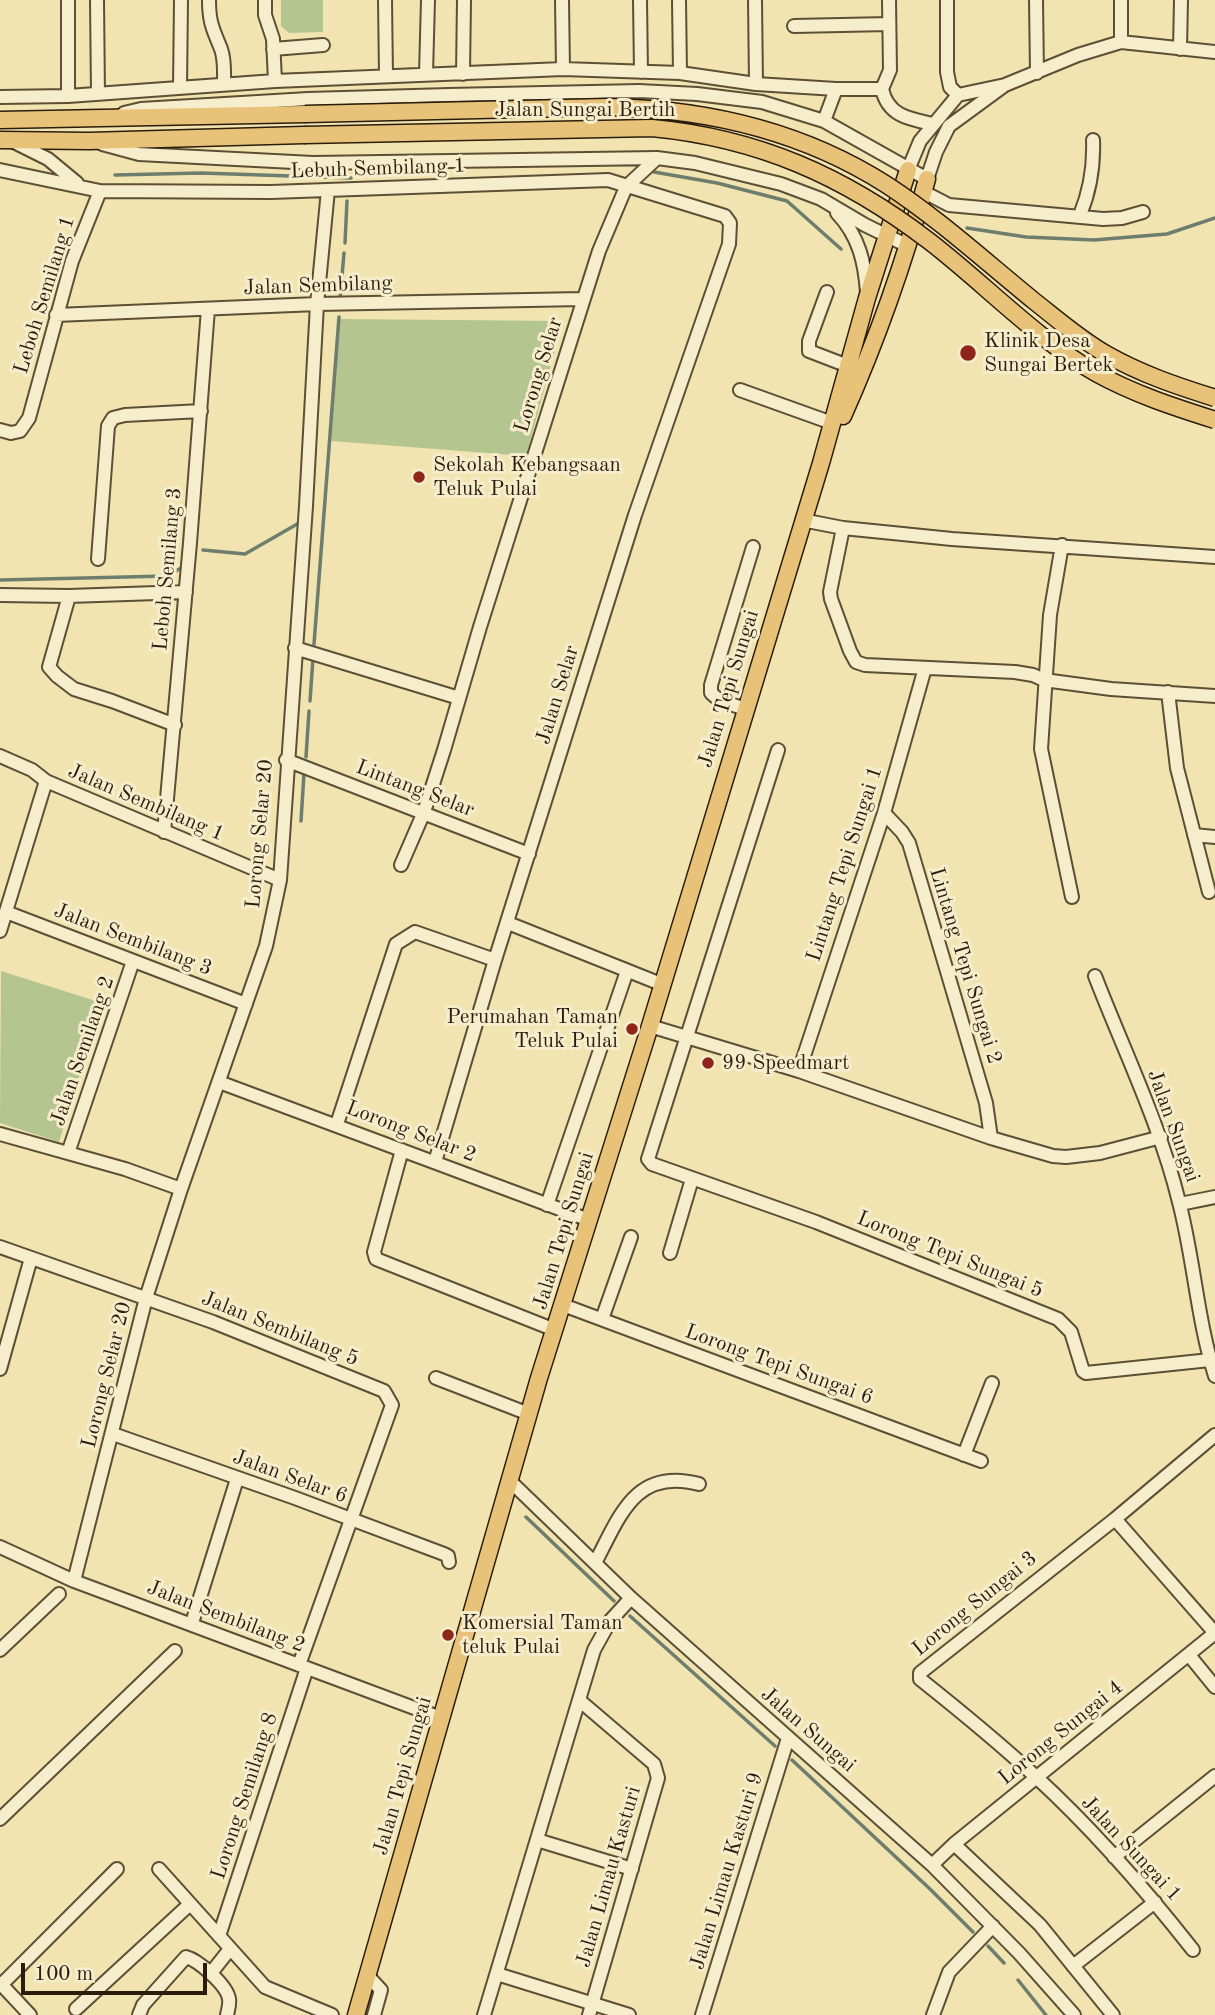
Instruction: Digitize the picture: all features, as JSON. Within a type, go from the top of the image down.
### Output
[{"type":"main road","name":"Jalan Sungai Bertih","points":[[0,120],[609,107],[653,108],[731,120],[790,138],[838,157],[888,186],[1054,317],[1104,353],[1152,377],[1215,398]]},
{"type":"main road","name":"Jalan Sungai Bertih","points":[[5,140],[89,141],[652,128],[691,131],[727,138],[784,157],[880,206],[929,241],[1043,336],[1095,372],[1151,399],[1215,420]]},
{"type":"main road","name":"Jalan Tepi Sungai","points":[[356,2015],[509,1480],[650,1026],[821,463],[867,298],[908,170]]},
{"type":"main road","name":"Jalan Tepi Sungai","points":[[821,463],[867,359],[908,246],[926,186]]},
{"type":"street","points":[[68,0],[68,96]]},
{"type":"street","points":[[97,0],[98,94]]},
{"type":"street","points":[[180,88],[181,0]]},
{"type":"street","points":[[209,0],[211,29],[221,51],[225,83]]},
{"type":"street","points":[[265,0],[265,15],[273,39],[275,81]]},
{"type":"street","points":[[384,0],[386,75]]},
{"type":"street","points":[[426,74],[428,0]]},
{"type":"street","points":[[463,74],[464,0]]},
{"type":"street","points":[[562,0],[563,69]]},
{"type":"street","points":[[640,0],[641,72]]},
{"type":"street","points":[[679,0],[680,73]]},
{"type":"street","points":[[755,0],[756,84]]},
{"type":"street","points":[[889,0],[890,70],[882,89],[885,103],[901,115],[933,124]]},
{"type":"street","points":[[947,0],[947,72],[950,87],[958,95]]},
{"type":"street","points":[[1035,0],[1037,73]]},
{"type":"street","points":[[1121,0],[1121,42]]},
{"type":"street","points":[[1180,49],[1181,0]]},
{"type":"street","points":[[794,26],[889,24]]},
{"type":"street","points":[[908,170],[920,141],[958,95],[1005,85],[1078,55],[1121,42],[1215,52]]},
{"type":"street","points":[[274,49],[323,45]]},
{"type":"street","points":[[0,97],[68,96],[225,83],[563,69],[680,73],[756,84],[882,89]]},
{"type":"street","points":[[926,186],[936,152],[948,126],[1005,85]]},
{"type":"street","points":[[824,121],[836,89]]},
{"type":"street","points":[[89,120],[141,109],[308,99],[639,92],[697,94],[761,102],[824,121],[908,170],[949,205],[1103,219],[1122,218],[1143,212]]},
{"type":"street","points":[[5,140],[48,159],[80,186]]},
{"type":"street","points":[[1080,215],[1086,201],[1093,164],[1093,140]]},
{"type":"street","points":[[89,141],[139,154],[313,163],[657,158],[742,173],[821,199],[908,246]]},
{"type":"street","name":"Lorong Selar","points":[[401,865],[424,812],[598,251],[626,187],[657,158]]},
{"type":"street","name":"Lebuh Sembilang 1","points":[[0,170],[100,191],[271,192],[608,180],[725,216],[730,223],[729,244]]},
{"type":"street","name":"Lorong Selar 20","points":[[74,1581],[146,1298],[266,946],[279,880],[306,506],[317,304],[328,190]]},
{"type":"street","name":"Leboh Semilang 1","points":[[0,430],[11,433],[20,431],[29,418],[56,315],[81,235],[100,191]]},
{"type":"street","points":[[821,199],[847,224],[857,241],[865,268],[867,298]]},
{"type":"street","name":"Jalan Selar","points":[[435,1162],[495,960],[635,515],[729,244]]},
{"type":"street","points":[[827,292],[809,341],[809,351],[848,366]]},
{"type":"street","name":"Jalan Sembilang","points":[[56,315],[317,304],[582,299]]},
{"type":"street","name":"Leboh Semilang 3","points":[[164,832],[208,309]]},
{"type":"street","points":[[740,390],[832,423]]},
{"type":"street","points":[[98,559],[108,426],[113,418],[201,411]]},
{"type":"street","points":[[802,520],[843,528],[952,540],[1215,556]]},
{"type":"street","points":[[843,528],[830,592],[850,652],[856,662],[865,666],[1015,672],[1044,680],[1111,689],[1215,696]]},
{"type":"street","points":[[1062,545],[1050,615],[1041,749],[1072,897]]},
{"type":"street","points":[[745,709],[719,700],[711,693],[711,685],[753,547]]},
{"type":"street","points":[[0,595],[69,596],[186,592]]},
{"type":"street","points":[[69,596],[49,667],[57,677],[74,689],[175,725]]},
{"type":"street","points":[[295,648],[459,698]]},
{"type":"street","name":"Lintang Tepi Sungai 1","points":[[799,1070],[884,813],[925,668]]},
{"type":"street","points":[[1168,692],[1177,768],[1209,892]]},
{"type":"street","points":[[688,1037],[778,750]]},
{"type":"street","name":"Jalan Sembilang 1","points":[[0,756],[32,770],[46,781],[279,880]]},
{"type":"street","name":"Lintang Selar","points":[[286,760],[529,853]]},
{"type":"street","points":[[0,931],[46,781]]},
{"type":"street","name":"Lintang Tepi Sungai 2","points":[[884,813],[909,843],[986,1103],[991,1138]]},
{"type":"street","points":[[1194,835],[1215,837]]},
{"type":"street","name":"Jalan Sembilang 3","points":[[6,912],[246,1004]]},
{"type":"street","points":[[508,923],[661,984]]},
{"type":"street","points":[[337,1125],[396,944],[415,932],[495,960]]},
{"type":"street","name":"Jalan Semilang 2","points":[[68,1153],[134,961]]},
{"type":"street","points":[[547,1205],[627,971]]},
{"type":"street","name":"Jalan Sungai","points":[[1095,976],[1161,1137],[1180,1204],[1211,1345],[1210,1360],[1215,1376]]},
{"type":"street","points":[[650,1026],[799,1070],[991,1138],[1053,1156],[1100,1153],[1161,1137]]},
{"type":"street","name":"Lorong Tepi Sungai 5","points":[[688,1037],[648,1155],[652,1164],[816,1222],[1058,1319],[1071,1332],[1083,1371],[1087,1373],[1210,1360]]},
{"type":"street","name":"Lorong Selar 2","points":[[219,1082],[589,1220]]},
{"type":"street","points":[[0,1134],[125,1169],[181,1189]]},
{"type":"street","points":[[402,1150],[374,1252],[376,1259],[555,1330]]},
{"type":"street","points":[[670,1253],[692,1179]]},
{"type":"street","points":[[1180,1204],[1215,1197]]},
{"type":"street","points":[[602,1319],[631,1237]]},
{"type":"street","name":"Jalan Sembilang 5","points":[[0,1247],[213,1322],[384,1391],[392,1405]]},
{"type":"street","points":[[0,1369],[31,1258]]},
{"type":"street","name":"Lorong Tepi Sungai 6","points":[[563,1305],[981,1461]]},
{"type":"street","points":[[436,1378],[529,1414]]},
{"type":"street","points":[[964,1455],[992,1383]]},
{"type":"street","name":"Lorong Semilang 8","points":[[219,1936],[303,1667],[392,1405]]},
{"type":"street","name":"Jalan Selar 6","points":[[113,1434],[444,1554],[448,1556],[449,1562]]},
{"type":"street","name":"Lorong Sungai 3","points":[[1037,1777],[920,1679],[920,1673],[1115,1519],[1215,1435]]},
{"type":"street","points":[[191,1623],[237,1479]]},
{"type":"street","points":[[595,1563],[622,1512],[638,1494],[657,1482],[669,1479],[699,1484]]},
{"type":"street","name":"Jalan Sungai","points":[[509,1480],[631,1598],[932,1865],[993,1926],[1069,2012]]},
{"type":"street","points":[[1115,1519],[1215,1633]]},
{"type":"street","name":"Jalan Sembilang 2","points":[[0,1547],[74,1581],[441,1718]]},
{"type":"street","points":[[0,1650],[58,1594]]},
{"type":"street","points":[[484,2015],[594,1650],[610,1621],[631,1598]]},
{"type":"street","name":"Lorong Sungai 4","points":[[932,1865],[954,1844],[1215,1633]]},
{"type":"street","points":[[0,1819],[175,1650]]},
{"type":"street","points":[[1189,1655],[1215,1687]]},
{"type":"street","name":"Jalan Limau Kasturi","points":[[579,1700],[654,1764],[659,1778],[590,2009]]},
{"type":"street","name":"Jalan Limau Kasturi 9","points":[[702,2015],[788,1738]]},
{"type":"street","points":[[1114,1857],[1215,1776]]},
{"type":"street","name":"Jalan Sungai 1","points":[[1037,1777],[1155,1902],[1194,1950]]},
{"type":"street","points":[[537,1840],[632,1869]]},
{"type":"street","points":[[954,1844],[1040,1925],[1106,2012]]},
{"type":"street","points":[[159,1869],[265,1987],[331,2015]]},
{"type":"street","points":[[30,2015],[1,1984],[117,1870]]},
{"type":"street","points":[[1073,1966],[1155,1902]]},
{"type":"street","points":[[76,2009],[190,1904]]},
{"type":"street","points":[[933,2015],[949,1972],[993,1926]]},
{"type":"street","points":[[211,1973],[230,1949]]},
{"type":"street","points":[[139,2015],[143,2005],[186,1957],[211,1973],[227,1991],[230,2001],[227,2015]]},
{"type":"street","points":[[497,1974],[590,2009],[629,2015]]},
{"type":"street","points":[[368,1976],[381,1990],[374,2015]]},
{"type":"green space","points":[[281,0],[323,0],[323,32],[289,33],[281,26]]},
{"type":"green space","points":[[339,319],[563,321],[526,456],[331,441]]},
{"type":"green space","points":[[1,971],[102,1003],[59,1142],[0,1123]]},
{"type":"waterway","points":[[654,172],[717,183],[787,201],[841,249]]},
{"type":"waterway","points":[[115,175],[201,173],[351,178]]},
{"type":"waterway","points":[[345,243],[347,201]]},
{"type":"waterway","points":[[967,228],[1026,237],[1094,240],[1167,234],[1215,218]]},
{"type":"waterway","points":[[340,299],[344,253]]},
{"type":"waterway","points":[[314,644],[339,317]]},
{"type":"waterway","points":[[203,550],[245,554],[299,523]]},
{"type":"waterway","points":[[0,580],[167,576],[183,567]]},
{"type":"waterway","points":[[310,701],[313,658]]},
{"type":"waterway","points":[[306,757],[309,711]]},
{"type":"waterway","points":[[301,821],[304,773]]},
{"type":"waterway","points":[[526,1517],[614,1601]]},
{"type":"waterway","points":[[630,1616],[775,1746]]},
{"type":"waterway","points":[[792,1760],[973,1932]]},
{"type":"waterway","points":[[988,1946],[1004,1963]]},
{"type":"waterway","points":[[1018,1980],[1046,2015]]},
{"type":"place","name":"Klinik Desa Sungai Bertek","points":[[968,353]]},
{"type":"place","name":"Sekolah Kebangsaan Teluk Pulai","points":[[419,477]]},
{"type":"place","name":"Perumahan Taman Teluk Pulai","points":[[632,1029]]},
{"type":"place","name":"99 Speedmart","points":[[708,1063]]},
{"type":"place","name":"Komersial Taman teluk Pulai","points":[[448,1635]]}]
